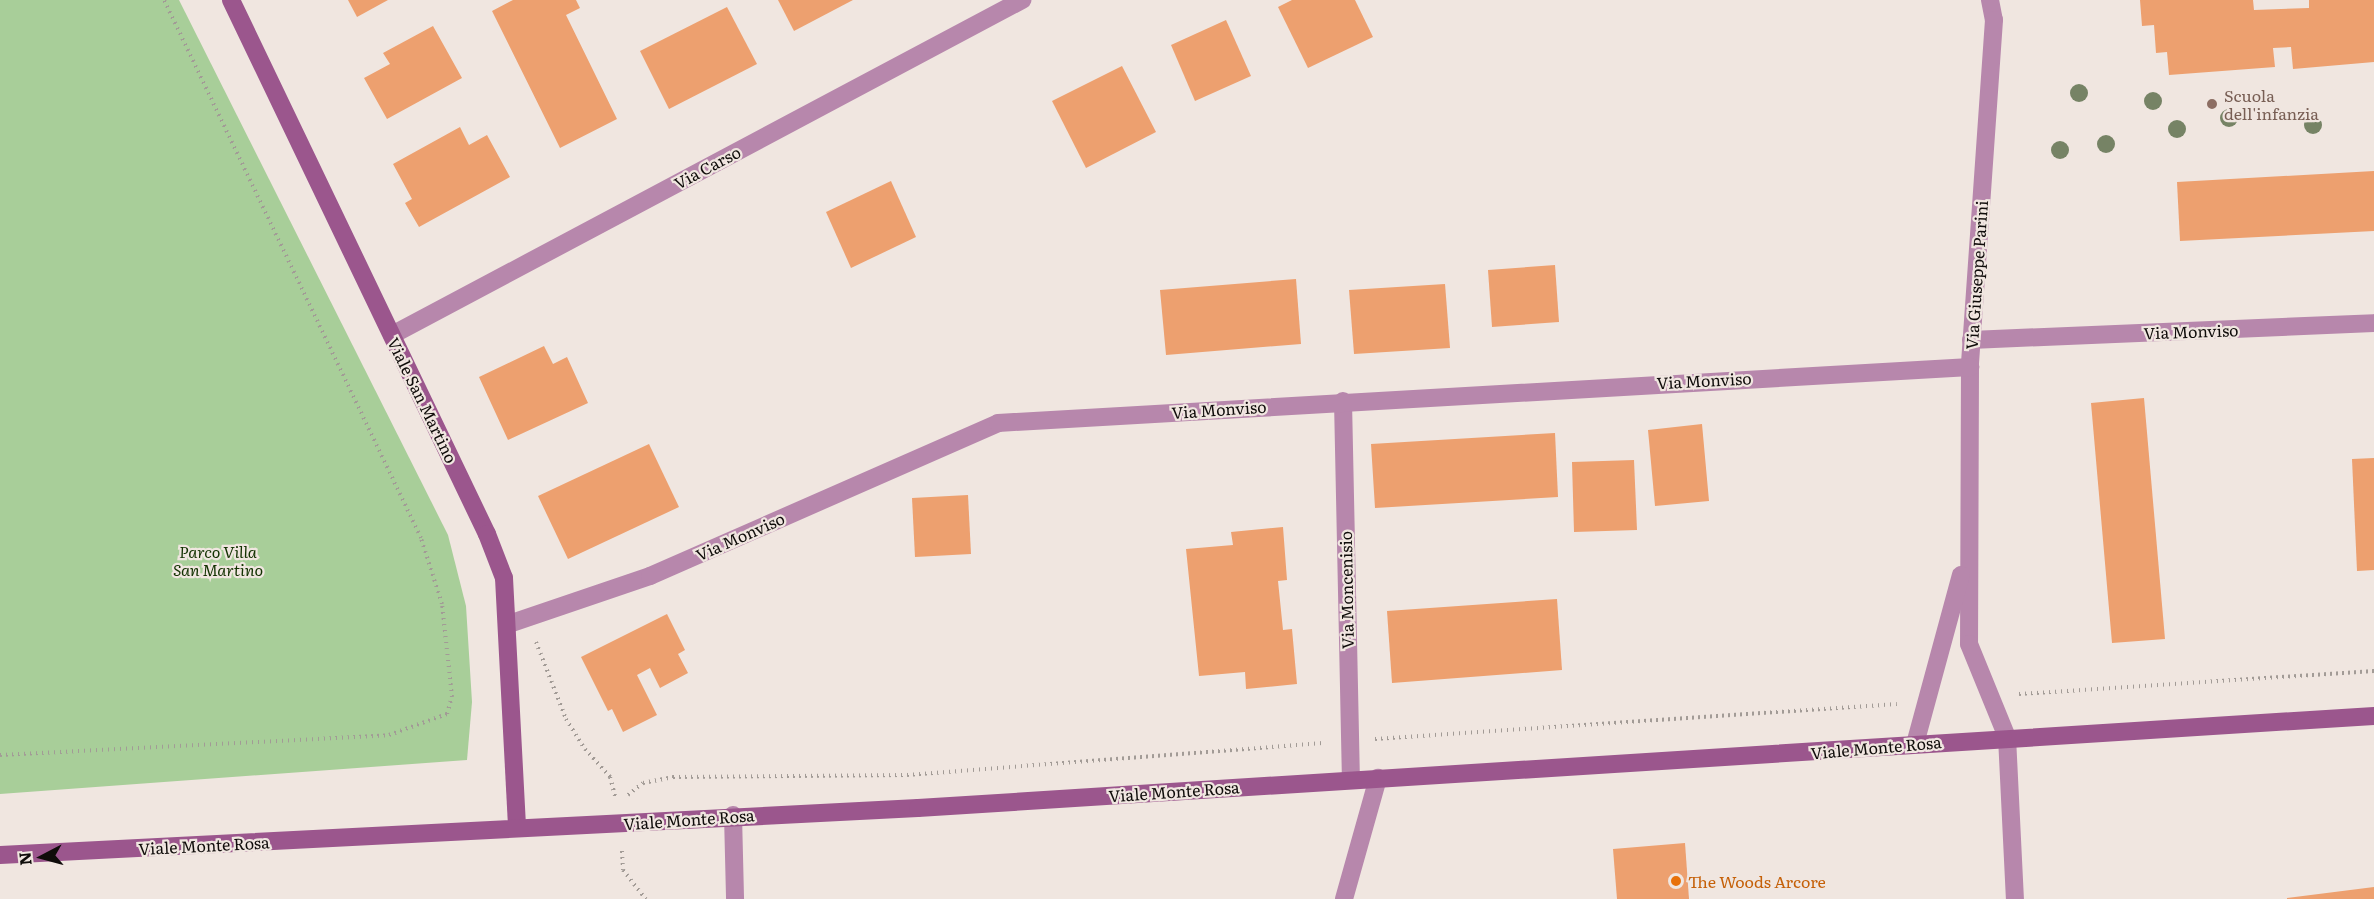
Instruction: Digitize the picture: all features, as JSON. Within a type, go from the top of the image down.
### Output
[{"type":"main road","name":"Viale San Martino","points":[[231,0],[488,534],[504,578],[509,624],[517,826]]},
{"type":"main road","name":"Viale Monte Rosa","points":[[0,855],[517,826],[918,808],[2007,737],[2374,716]]},
{"type":"street","name":"Via Carso","points":[[392,335],[1022,0]]},
{"type":"street","name":"Via Giuseppe Parini","points":[[1990,0],[1994,20],[1971,340],[1966,550],[1969,644],[1993,696],[2007,737],[2015,899]]},
{"type":"street","name":"Via Monviso","points":[[1971,340],[2374,323]]},
{"type":"street","name":"Via Monviso","points":[[509,624],[650,576],[998,423],[1343,401],[1970,367]]},
{"type":"street","name":"Via Moncenisio","points":[[1343,401],[1348,741],[1351,779]]},
{"type":"street","name":"Via Giuseppe Parini","points":[[1915,744],[1966,550]]},
{"type":"street","points":[[1344,899],[1378,778]]},
{"type":"street","points":[[733,815],[735,899]]},
{"type":"path","points":[[0,755],[389,735],[447,714],[452,696],[442,604],[421,538],[164,0]]},
{"type":"path","points":[[509,624],[532,635],[566,719],[585,749],[610,777],[618,803],[623,870],[646,899]]},
{"type":"path","points":[[1993,696],[2374,671]]},
{"type":"path","points":[[618,803],[643,783],[673,777],[907,775],[1348,741],[1927,702]]},
{"type":"green space","name":"Parco Villa San Martino","points":[[0,0],[179,0],[448,535],[466,606],[472,702],[467,760],[0,794]]},
{"type":"building","points":[[348,0],[388,0],[357,17]]},
{"type":"building","points":[[513,0],[576,0],[580,8],[566,15],[617,119],[560,148],[492,11]]},
{"type":"building","points":[[778,0],[853,0],[794,31]]},
{"type":"building","points":[[1292,0],[1355,0],[1373,37],[1308,68],[1278,7]]},
{"type":"building","points":[[2140,0],[2253,0],[2254,10],[2309,8],[2309,0],[2374,0],[2374,62],[2293,69],[2291,47],[2273,48],[2275,67],[2169,75],[2167,52],[2156,53],[2154,25],[2142,26]]},
{"type":"building","points":[[727,7],[757,64],[669,109],[640,51]]},
{"type":"building","points":[[1226,20],[1251,76],[1195,101],[1171,45]]},
{"type":"building","points":[[433,26],[462,78],[387,119],[364,78],[390,64],[383,53]]},
{"type":"building","points":[[1122,66],[1156,132],[1086,168],[1052,101]]},
{"type":"building","points":[[460,127],[469,145],[487,135],[510,177],[419,227],[405,203],[412,199],[393,164]]},
{"type":"building","points":[[2374,171],[2374,231],[2180,241],[2177,182]]},
{"type":"building","points":[[891,181],[916,237],[851,268],[826,212]]},
{"type":"building","points":[[1555,265],[1559,322],[1492,327],[1488,270]]},
{"type":"building","points":[[1296,279],[1301,344],[1166,355],[1160,290]]},
{"type":"building","points":[[1445,284],[1450,348],[1354,354],[1349,290]]},
{"type":"building","points":[[544,346],[553,364],[567,357],[588,403],[508,440],[479,377]]},
{"type":"building","points":[[2144,398],[2165,639],[2112,643],[2091,403]]},
{"type":"building","points":[[1702,424],[1709,501],[1655,506],[1648,430]]},
{"type":"building","points":[[1555,433],[1558,497],[1375,508],[1371,444]]},
{"type":"building","points":[[649,444],[679,507],[568,559],[538,496]]},
{"type":"building","points":[[2374,458],[2374,570],[2357,571],[2352,459]]},
{"type":"building","points":[[1634,460],[1637,530],[1574,532],[1572,462]]},
{"type":"building","points":[[968,495],[971,554],[915,557],[912,498]]},
{"type":"building","points":[[1283,527],[1287,580],[1278,581],[1283,630],[1292,629],[1297,684],[1246,689],[1245,672],[1199,676],[1186,549],[1233,545],[1231,532]]},
{"type":"building","points":[[1557,599],[1562,670],[1392,683],[1387,611]]},
{"type":"building","points":[[667,614],[685,650],[678,654],[688,673],[660,688],[650,668],[637,675],[657,715],[623,732],[612,709],[608,711],[581,657]]},
{"type":"building","points":[[1685,843],[1689,899],[1617,899],[1613,849]]},
{"type":"building","points":[[2374,887],[2374,899],[2287,899],[2287,898]]},
{"type":"place","name":"Scuola dell'infanzia","points":[[2212,104]]},
{"type":"place","name":"The Woods Arcore","points":[[1676,881]]}]
